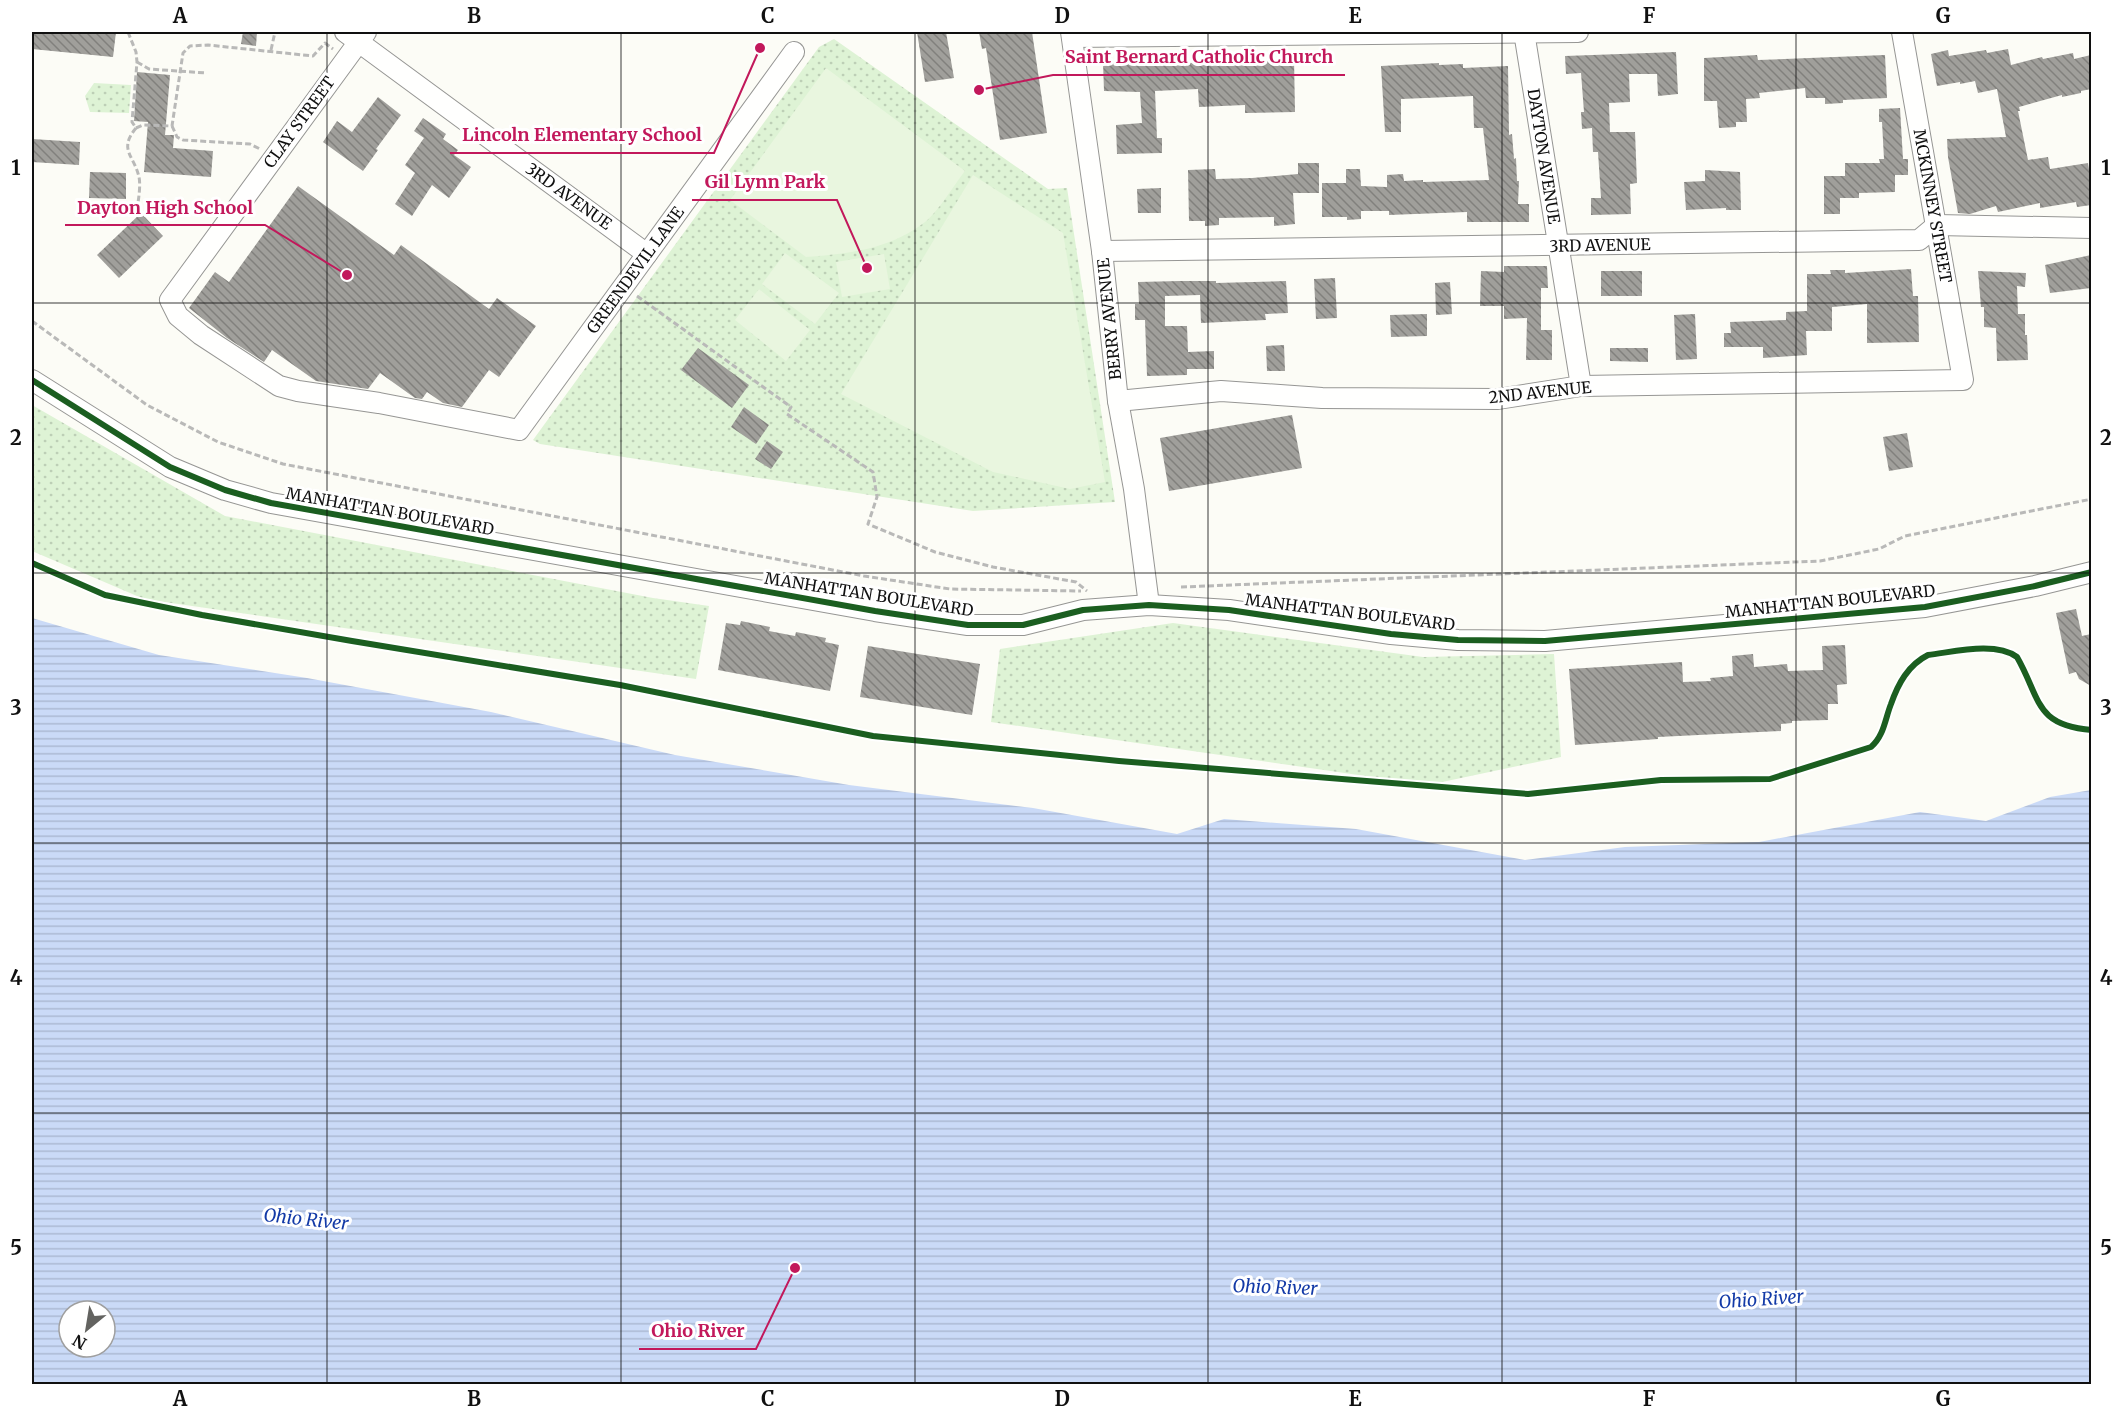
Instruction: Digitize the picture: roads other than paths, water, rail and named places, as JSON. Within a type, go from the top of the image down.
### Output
[{"type":"street","name":"DAYTON AVENUE","points":[[1524,32],[1581,386]]},
{"type":"street","points":[[1071,34],[1578,32]]},
{"type":"street","name":"MCKINNEY STREET","points":[[1902,32],[1963,380]]},
{"type":"street","name":"BERRY AVENUE","points":[[1071,34],[1102,251],[1118,401],[1134,489],[1148,597]]},
{"type":"street","name":"3RD AVENUE","points":[[356,35],[647,254]]},
{"type":"street","name":"CLAY STREET","points":[[356,35],[347,57],[170,300],[178,316],[201,335],[279,386],[519,430]]},
{"type":"street","name":"GREENDEVIL LANE","points":[[519,430],[794,52]]},
{"type":"street","points":[[1936,225],[2091,228]]},
{"type":"street","name":"3RD AVENUE","points":[[1102,251],[1919,240],[1936,225]]},
{"type":"street","name":"MANHATTAN BOULEVARD","points":[[32,380],[170,467],[225,490],[271,503],[875,611],[968,625],[1023,625],[1148,597],[1391,634],[1458,640],[1545,641],[1925,607],[2035,586],[2091,572]]},
{"type":"street","name":"2ND AVENUE","points":[[1118,401],[1221,391],[1322,398],[1498,399],[1581,386],[1963,380]]},
{"type":"water","points":[[32,618],[159,655],[307,678],[491,712],[675,755],[849,785],[1033,808],[1177,834],[1224,819],[1356,829],[1525,860],[1625,847],[1759,842],[1920,812],[1986,821],[2050,797],[2091,790],[2091,1384],[32,1384]]},
{"type":"place","name":"Lincoln Elementary School","points":[[760,48]]},
{"type":"place","name":"Saint Bernard Catholic Church","points":[[979,90]]},
{"type":"place","name":"Gil Lynn Park","points":[[867,268]]},
{"type":"place","name":"Dayton High School","points":[[347,275]]},
{"type":"place","name":"Ohio River","points":[[795,1268]]}]
